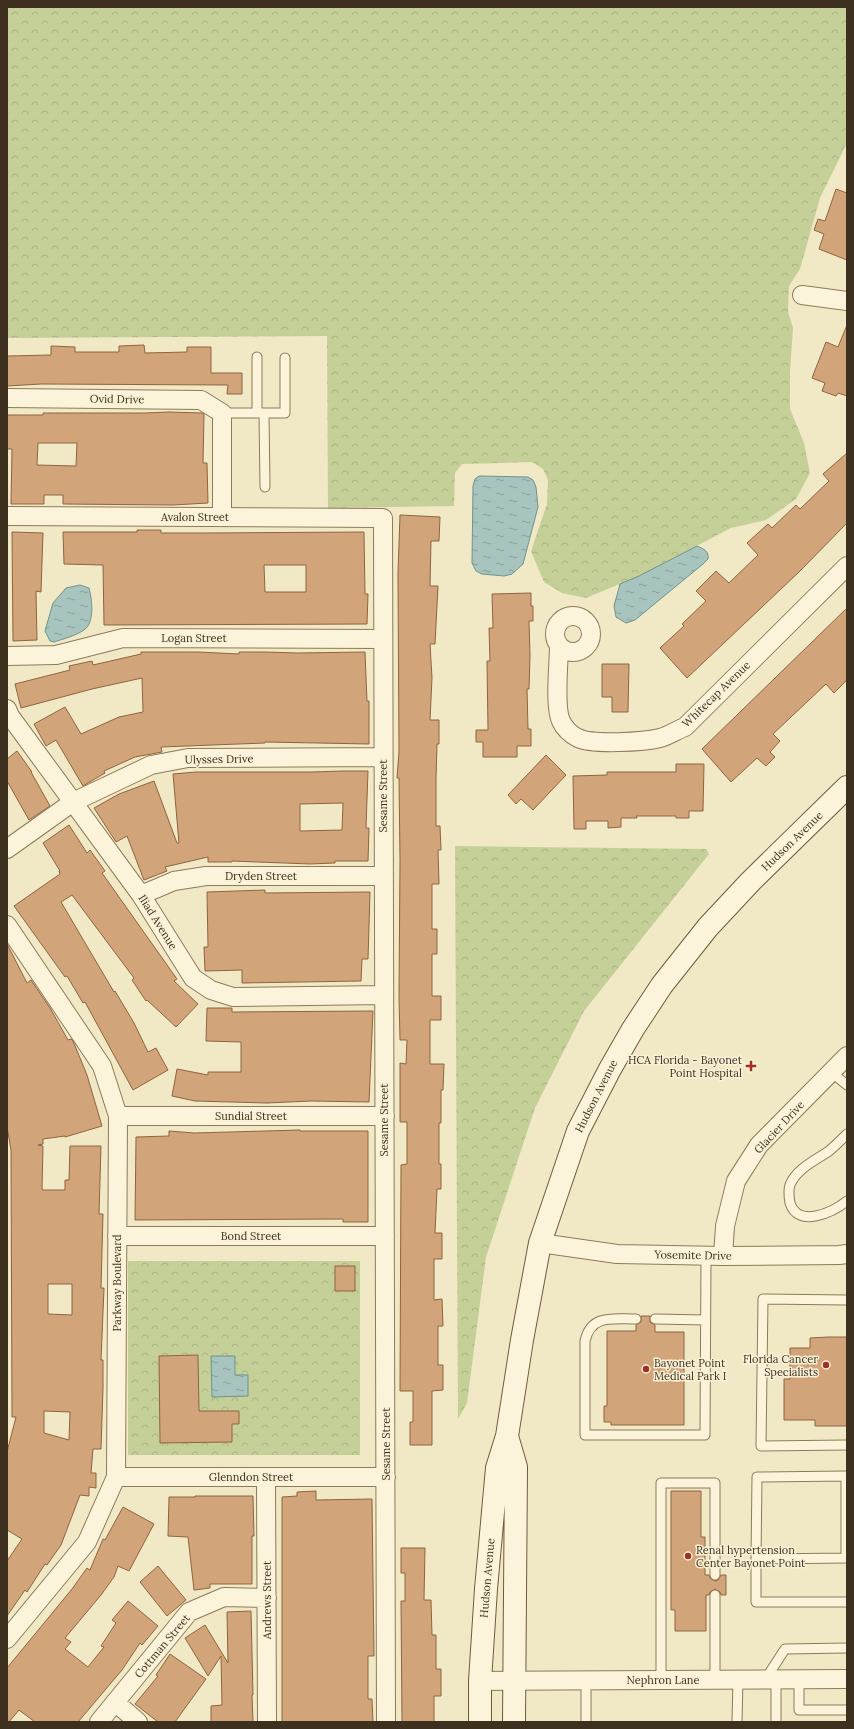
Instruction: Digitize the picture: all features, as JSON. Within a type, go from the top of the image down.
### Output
[{"type":"street","points":[[802,295],[847,301]]},
{"type":"street","name":"Ovid Drive","points":[[7,398],[202,400],[222,413]]},
{"type":"street","points":[[222,413],[222,517]]},
{"type":"street","name":"Avalon Street","points":[[7,516],[382,518]]},
{"type":"street","name":"Sesame Street","points":[[382,518],[386,1722]]},
{"type":"street","name":"Whitecap Avenue","points":[[559,645],[558,704],[560,720],[566,729],[577,738],[591,741],[634,741],[660,738],[685,727],[847,566]]},
{"type":"street","name":"Logan Street","points":[[7,656],[56,655],[123,638],[383,639]]},
{"type":"street","name":"Iliad Avenue","points":[[7,709],[10,716],[141,895],[193,978],[211,990],[233,997],[384,995]]},
{"type":"street","name":"Ulysses Drive","points":[[7,849],[73,802],[151,766],[188,758],[383,757]]},
{"type":"street","name":"Hudson Avenue","points":[[480,1722],[480,1681],[486,1589],[497,1468],[507,1436],[522,1340],[540,1243],[578,1131],[610,1069],[633,1029],[662,985],[708,926],[847,786]]},
{"type":"street","name":"Dryden Street","points":[[141,895],[174,881],[206,876],[384,876]]},
{"type":"street","name":"Parkway Boulevard","points":[[7,924],[102,1066],[118,1116],[116,1477],[87,1542],[7,1639]]},
{"type":"street","name":"Glacier Drive","points":[[714,1256],[725,1226],[736,1181],[759,1145],[847,1056]]},
{"type":"street","name":"Sundial Street","points":[[118,1116],[384,1116]]},
{"type":"street","name":"Bond Street","points":[[117,1236],[385,1236]]},
{"type":"street","name":"Yosemite Drive","points":[[540,1243],[617,1254],[714,1256],[847,1254]]},
{"type":"street","name":"Hudson Avenue","points":[[507,1436],[516,1467],[513,1681],[514,1722]]},
{"type":"street","name":"Glenndon Street","points":[[116,1477],[386,1477]]},
{"type":"street","name":"Andrews Street","points":[[266,1477],[267,1722]]},
{"type":"street","name":"Cottman Street","points":[[99,1722],[189,1612],[224,1597],[266,1598]]},
{"type":"street","name":"Nephron Lane","points":[[480,1681],[847,1679]]},
{"type":"street","points":[[115,1702],[138,1722]]},
{"type":"lane","points":[[257,357],[265,487]]},
{"type":"lane","points":[[222,413],[285,413],[285,358]]},
{"type":"lane","points":[[831,1072],[847,1085]]},
{"type":"lane","points":[[847,1134],[795,1176],[789,1185],[789,1196],[792,1209],[800,1215],[812,1217],[826,1214],[847,1201]]},
{"type":"lane","points":[[636,1319],[609,1319],[596,1322],[588,1330],[585,1341],[585,1435],[705,1435],[705,1320],[714,1256]]},
{"type":"lane","points":[[847,1300],[763,1299],[761,1446],[847,1445]]},
{"type":"lane","points":[[655,1319],[705,1320]]},
{"type":"lane","points":[[756,1559],[846,1558],[846,1476],[757,1477],[756,1559],[756,1602],[847,1602]]},
{"type":"lane","points":[[661,1680],[662,1484],[715,1483],[715,1575]]},
{"type":"lane","points":[[715,1596],[715,1680]]},
{"type":"lane","points":[[776,1722],[770,1680],[785,1649],[847,1648]]},
{"type":"lane","points":[[738,1680],[738,1722]]},
{"type":"lane","points":[[798,1680],[799,1710],[847,1710]]},
{"type":"lane","points":[[586,1681],[586,1722]]},
{"type":"green space","points":[[7,7],[847,7],[847,143],[820,198],[800,269],[789,286],[788,312],[793,328],[790,372],[790,409],[804,443],[810,473],[796,499],[766,520],[731,528],[639,576],[586,598],[562,593],[544,582],[531,551],[547,504],[548,480],[543,469],[532,462],[462,464],[455,473],[454,506],[328,508],[327,336],[7,338]]},
{"type":"green space","points":[[455,846],[706,849],[709,854],[584,1011],[535,1108],[486,1257],[467,1403],[458,1419]]},
{"type":"green space","points":[[128,1261],[360,1261],[360,1455],[128,1455]]},
{"type":"water","points":[[479,476],[528,477],[533,480],[536,487],[538,507],[523,564],[512,574],[504,576],[482,574],[476,571],[472,563],[473,486],[475,479]]},
{"type":"water","points":[[697,546],[704,549],[708,554],[708,559],[703,564],[635,620],[626,623],[616,617],[614,606],[620,584],[639,576]]},
{"type":"water","points":[[80,585],[89,588],[92,604],[90,622],[84,630],[73,636],[54,642],[50,641],[45,631],[53,603],[66,588]]},
{"type":"water","points":[[211,1356],[235,1356],[235,1375],[248,1375],[248,1396],[212,1397]]},
{"type":"building","points":[[836,189],[847,193],[847,260],[819,249],[824,234],[814,230],[818,219],[825,221]]},
{"type":"building","points":[[847,325],[847,396],[838,393],[836,396],[822,391],[825,383],[812,378],[826,342],[838,347]]},
{"type":"building","points":[[144,345],[145,353],[187,352],[187,347],[211,347],[211,373],[242,373],[242,394],[227,394],[228,385],[41,384],[7,386],[7,356],[51,355],[51,346],[75,347],[75,352],[119,352],[119,346]]},
{"type":"building","points":[[169,412],[204,414],[203,463],[207,463],[208,503],[173,505],[63,504],[63,495],[44,495],[44,504],[11,504],[12,449],[7,449],[7,415],[43,415],[43,413]],"holes":[[[38,443],[77,443],[76,466],[37,465]]]},
{"type":"building","points":[[847,453],[847,523],[799,572],[687,678],[660,648],[684,626],[682,624],[706,601],[696,591],[716,571],[729,583],[758,555],[747,543],[768,524],[772,528],[796,505],[800,509],[829,481],[823,474]]},
{"type":"building","points":[[400,515],[440,517],[439,541],[431,541],[430,586],[438,586],[435,644],[430,644],[432,678],[430,720],[439,720],[439,744],[437,744],[436,779],[436,826],[440,826],[441,850],[438,850],[439,884],[432,884],[432,929],[437,929],[437,954],[432,954],[432,996],[441,996],[441,1020],[430,1020],[430,1064],[444,1064],[443,1090],[441,1090],[441,1123],[439,1123],[439,1164],[441,1164],[441,1189],[437,1189],[435,1233],[442,1233],[442,1259],[434,1259],[434,1300],[442,1299],[443,1326],[438,1326],[438,1365],[443,1365],[443,1390],[432,1391],[432,1445],[410,1445],[410,1422],[413,1422],[413,1391],[400,1391],[401,1165],[407,1164],[407,1122],[400,1122],[400,1063],[406,1064],[407,1040],[400,1040],[399,996],[400,860],[399,778],[397,778],[399,752],[398,573]]},
{"type":"building","points":[[137,530],[161,530],[161,533],[364,532],[365,594],[368,594],[367,624],[104,625],[103,565],[64,564],[63,532],[137,532]],"holes":[[[264,565],[306,565],[306,592],[265,592]]]},
{"type":"building","points":[[12,532],[43,533],[41,592],[36,591],[37,640],[13,641]]},
{"type":"building","points":[[531,593],[533,621],[529,621],[529,689],[527,689],[528,729],[531,729],[531,746],[517,746],[517,757],[483,757],[483,742],[476,742],[476,730],[488,730],[487,661],[490,661],[489,628],[493,628],[492,594]]},
{"type":"building","points":[[847,608],[847,680],[834,693],[826,684],[773,734],[780,741],[770,752],[775,757],[766,766],[757,758],[731,782],[702,749]]},
{"type":"building","points":[[141,652],[239,654],[239,652],[365,652],[367,701],[369,701],[369,744],[265,742],[161,747],[162,752],[135,757],[104,771],[105,773],[83,786],[56,740],[46,746],[34,724],[65,707],[81,734],[119,717],[143,712],[142,678],[92,689],[21,708],[15,684],[70,670],[69,666],[92,661],[93,665],[141,654]]},
{"type":"building","points":[[602,664],[629,664],[628,712],[612,712],[612,697],[602,697]]},
{"type":"building","points":[[17,751],[32,772],[50,806],[29,820],[7,781],[7,759]]},
{"type":"building","points":[[546,755],[566,775],[533,810],[521,799],[516,804],[508,795]]},
{"type":"building","points":[[676,764],[704,764],[703,811],[689,811],[689,818],[676,818],[676,816],[636,816],[637,818],[621,818],[621,827],[608,828],[608,821],[586,821],[586,829],[574,829],[573,776],[607,775],[607,772],[676,772]]},
{"type":"building","points":[[368,771],[366,828],[369,828],[368,861],[335,861],[335,863],[310,864],[232,861],[208,862],[208,857],[165,867],[167,871],[144,880],[127,836],[116,842],[94,808],[119,794],[154,781],[177,843],[179,843],[173,774],[196,772]],"holes":[[[343,803],[342,830],[300,831],[300,804]]]},
{"type":"building","points":[[69,825],[87,853],[90,850],[105,871],[102,873],[177,979],[174,981],[198,1004],[176,1027],[147,1000],[146,1001],[132,980],[134,978],[72,895],[61,902],[134,1023],[148,1052],[156,1048],[168,1070],[133,1090],[85,1002],[83,1003],[67,976],[65,977],[14,906],[60,874],[60,871],[43,843]]},
{"type":"building","points":[[265,890],[265,893],[370,892],[368,959],[362,959],[361,981],[242,983],[242,970],[205,971],[204,947],[208,947],[207,892]]},
{"type":"building","points":[[7,944],[27,983],[31,980],[50,1008],[68,1040],[71,1039],[73,1041],[87,1075],[102,1126],[65,1137],[43,1139],[43,1144],[38,1145],[43,1146],[42,1190],[65,1190],[65,1180],[69,1180],[70,1146],[101,1146],[99,1214],[103,1214],[101,1288],[104,1288],[101,1360],[103,1360],[103,1388],[101,1449],[93,1449],[91,1473],[96,1473],[96,1488],[89,1487],[89,1496],[80,1495],[61,1545],[47,1565],[45,1564],[27,1592],[25,1590],[7,1616],[7,1561],[22,1539],[7,1530],[7,1452],[16,1417],[12,1417],[11,1150],[7,1127]],"holes":[[[48,1284],[72,1284],[72,1315],[48,1314]],[[44,1411],[70,1412],[69,1440],[44,1433]]]},
{"type":"building","points":[[207,1008],[232,1008],[232,1012],[373,1011],[369,1102],[311,1101],[267,1103],[195,1101],[172,1096],[177,1069],[208,1075],[208,1072],[241,1072],[241,1042],[206,1041]]},
{"type":"building","points":[[300,1130],[368,1131],[368,1222],[343,1222],[343,1219],[135,1220],[136,1137],[169,1136],[169,1131],[194,1133]]},
{"type":"building","points":[[335,1266],[355,1266],[355,1291],[335,1291]]},
{"type":"building","name":"Bayonet Point Medical Park I","points":[[641,1316],[650,1316],[650,1322],[655,1325],[655,1332],[684,1332],[684,1425],[611,1425],[611,1422],[604,1422],[604,1406],[607,1406],[607,1331],[636,1331],[636,1325],[641,1322]]},
{"type":"building","name":"Florida Cancer Specialists","points":[[847,1337],[847,1426],[815,1426],[815,1420],[784,1420],[784,1379],[790,1379],[790,1348],[810,1348],[810,1338]]},
{"type":"building","points":[[198,1355],[199,1411],[239,1411],[239,1424],[232,1424],[232,1442],[160,1443],[159,1356]]},
{"type":"building","points":[[316,1491],[316,1500],[372,1499],[374,1656],[368,1656],[368,1699],[372,1699],[373,1722],[282,1722],[282,1497],[297,1496],[297,1492]]},
{"type":"building","name":"Renal hypertension Center Bayonet Point","points":[[671,1491],[701,1491],[701,1537],[705,1537],[705,1575],[709,1575],[710,1578],[715,1581],[718,1580],[721,1575],[726,1575],[726,1595],[721,1595],[720,1592],[715,1589],[710,1592],[709,1595],[706,1595],[706,1631],[675,1631],[675,1610],[671,1610]]},
{"type":"building","points":[[253,1496],[254,1536],[252,1536],[252,1584],[210,1584],[210,1588],[194,1590],[188,1537],[168,1536],[169,1497]]},
{"type":"building","points":[[123,1507],[154,1524],[129,1571],[118,1566],[114,1577],[101,1595],[65,1638],[71,1642],[65,1649],[88,1667],[104,1647],[101,1646],[116,1623],[112,1620],[128,1601],[158,1626],[142,1645],[140,1643],[122,1670],[78,1722],[35,1722],[19,1710],[9,1722],[7,1722],[7,1668],[72,1589],[87,1568],[90,1570],[103,1539],[105,1540]]},
{"type":"building","points":[[401,1548],[425,1548],[424,1600],[431,1600],[432,1635],[436,1635],[436,1669],[441,1669],[441,1696],[434,1696],[434,1722],[402,1722],[401,1601],[405,1601],[405,1573],[401,1573]]},
{"type":"building","points":[[158,1566],[186,1600],[167,1616],[140,1582]]},
{"type":"building","points":[[251,1611],[253,1722],[211,1722],[211,1706],[222,1705],[221,1656],[208,1676],[185,1638],[205,1625],[228,1663],[227,1612]]},
{"type":"building","points":[[170,1654],[206,1679],[175,1722],[158,1722],[135,1704],[158,1676],[156,1675]]},
{"type":"place","name":"HCA Florida - Bayonet Point Hospital","points":[[751,1066]]},
{"type":"place","name":"Florida Cancer Specialists","points":[[826,1365]]},
{"type":"place","name":"Bayonet Point Medical Park I","points":[[646,1369]]},
{"type":"place","name":"Renal hypertension Center Bayonet Point","points":[[688,1556]]}]
